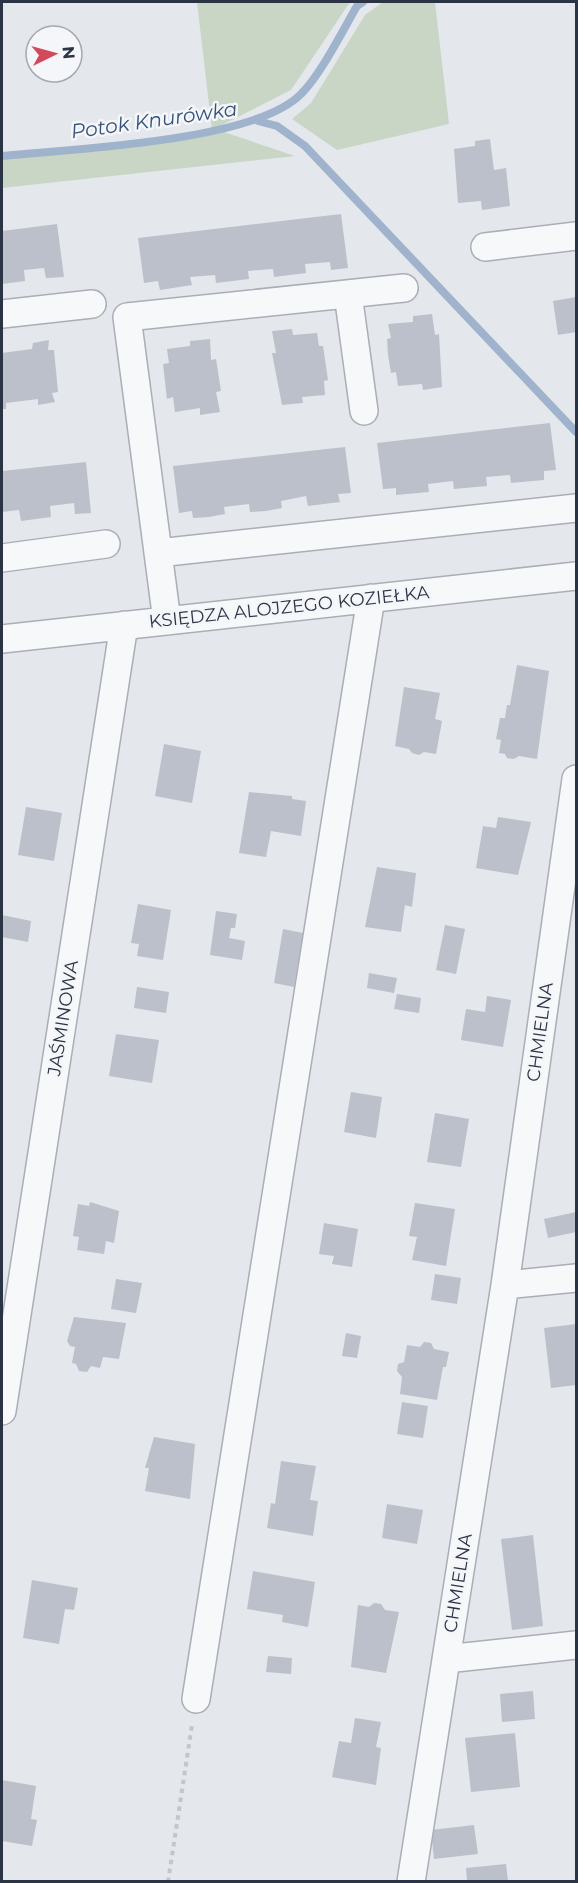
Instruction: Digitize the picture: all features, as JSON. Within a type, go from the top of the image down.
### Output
[{"type":"street","points":[[485,247],[576,236]]},
{"type":"street","points":[[167,621],[128,317],[404,288]]},
{"type":"street","points":[[348,294],[364,411]]},
{"type":"street","points":[[2,314],[92,304]]},
{"type":"street","points":[[158,553],[576,508]]},
{"type":"street","points":[[2,558],[106,544]]},
{"type":"street","name":"KSIĘDZA ALOJZEGO KOZIEŁKA","points":[[2,639],[576,576]]},
{"type":"street","points":[[196,1699],[371,598]]},
{"type":"street","name":"JAŚMINOWA","points":[[2,1412],[124,625]]},
{"type":"street","name":"CHMIELNA","points":[[411,1881],[505,1285],[571,845],[576,779]]},
{"type":"street","points":[[505,1285],[576,1278]]},
{"type":"street","points":[[446,1659],[576,1645]]},
{"type":"path","points":[[168,1881],[196,1699]]},
{"type":"green space","points":[[197,2],[350,2],[291,90],[212,130]]},
{"type":"green space","points":[[383,2],[435,2],[449,124],[337,150],[292,119],[311,103],[365,15]]},
{"type":"green space","points":[[221,131],[295,156],[2,188],[2,154]]},
{"type":"building","points":[[490,139],[494,170],[506,168],[510,206],[482,210],[481,201],[458,203],[454,149],[475,146],[475,141]]},
{"type":"building","points":[[341,214],[348,268],[331,270],[330,262],[305,264],[306,273],[274,277],[273,269],[248,271],[249,279],[216,283],[215,275],[190,277],[192,285],[160,290],[158,281],[144,283],[138,238]]},
{"type":"building","points":[[57,224],[64,277],[46,278],[44,268],[24,270],[25,281],[2,284],[2,231]]},
{"type":"building","points":[[576,297],[576,332],[558,335],[553,301]]},
{"type":"building","points":[[432,314],[435,335],[439,334],[442,387],[423,390],[422,384],[398,386],[396,372],[391,373],[388,355],[387,339],[391,338],[388,324],[413,322],[413,316]]},
{"type":"building","points":[[292,329],[293,335],[317,333],[319,346],[323,346],[328,380],[324,381],[325,395],[302,397],[303,403],[282,405],[272,353],[276,353],[272,331]]},
{"type":"building","points":[[210,339],[211,360],[216,359],[221,391],[216,392],[220,412],[200,415],[200,408],[175,412],[173,397],[167,399],[163,364],[169,363],[167,349],[190,346],[190,341]]},
{"type":"building","points":[[49,340],[48,350],[54,350],[58,392],[52,393],[55,402],[38,405],[38,399],[6,403],[6,409],[2,409],[2,353],[32,349],[33,343]]},
{"type":"building","points":[[550,423],[556,470],[544,471],[544,480],[511,483],[510,475],[486,477],[487,486],[454,489],[453,481],[428,484],[429,492],[396,495],[396,488],[383,489],[377,443]]},
{"type":"building","points":[[345,447],[351,493],[338,494],[340,502],[308,506],[306,496],[281,501],[282,508],[266,511],[250,512],[249,504],[224,507],[225,514],[209,517],[193,518],[192,511],[179,513],[173,466]]},
{"type":"building","points":[[86,462],[91,513],[75,514],[74,503],[50,506],[51,517],[21,521],[19,510],[2,512],[2,471]]},
{"type":"building","points":[[517,665],[549,671],[537,759],[519,756],[514,759],[507,758],[505,754],[499,753],[501,740],[496,739],[500,718],[505,718],[507,705],[510,705]]},
{"type":"building","points":[[404,687],[440,693],[435,719],[442,721],[436,754],[424,752],[419,755],[412,753],[409,749],[395,746]]},
{"type":"building","points":[[164,744],[201,751],[192,803],[155,796]]},
{"type":"building","points":[[249,792],[292,796],[292,799],[306,801],[301,836],[271,831],[266,857],[239,853]]},
{"type":"building","points":[[26,807],[62,813],[54,861],[18,855]]},
{"type":"building","points":[[498,817],[531,822],[518,875],[476,868],[483,826],[496,828]]},
{"type":"building","points":[[377,867],[416,873],[412,907],[405,905],[401,932],[365,927]]},
{"type":"building","points":[[138,904],[171,910],[163,960],[137,956],[139,944],[131,943]]},
{"type":"building","points":[[216,911],[237,914],[235,928],[231,928],[229,938],[245,941],[242,960],[210,955]]},
{"type":"building","points":[[2,915],[31,921],[28,942],[2,937]]},
{"type":"building","points":[[445,925],[465,929],[456,974],[436,970]]},
{"type":"building","points":[[283,929],[303,933],[294,987],[274,983]]},
{"type":"building","points":[[369,973],[397,978],[394,993],[367,988]]},
{"type":"building","points":[[137,987],[169,992],[166,1013],[134,1008]]},
{"type":"building","points":[[397,994],[421,998],[419,1013],[394,1009]]},
{"type":"building","points":[[487,996],[511,1000],[503,1047],[461,1040],[466,1009],[485,1012]]},
{"type":"building","points":[[116,1034],[159,1040],[152,1083],[109,1076]]},
{"type":"building","points":[[351,1092],[382,1097],[376,1138],[344,1132]]},
{"type":"building","points":[[435,1113],[469,1119],[461,1167],[427,1162]]},
{"type":"building","points":[[90,1202],[119,1211],[114,1243],[106,1241],[104,1254],[77,1250],[79,1237],[73,1236],[78,1204],[89,1206]]},
{"type":"building","points":[[415,1203],[455,1209],[446,1266],[412,1260],[417,1237],[409,1236]]},
{"type":"building","points":[[576,1212],[576,1232],[548,1238],[544,1219]]},
{"type":"building","points":[[324,1223],[358,1229],[352,1267],[332,1264],[334,1256],[319,1254]]},
{"type":"building","points":[[435,1274],[461,1278],[457,1304],[431,1300]]},
{"type":"building","points":[[116,1279],[142,1283],[136,1313],[111,1309]]},
{"type":"building","points":[[74,1317],[126,1323],[119,1359],[103,1357],[100,1368],[91,1366],[87,1372],[79,1371],[76,1364],[72,1363],[75,1347],[70,1346],[67,1341]]},
{"type":"building","points":[[576,1324],[576,1385],[551,1388],[544,1328]]},
{"type":"building","points":[[346,1333],[361,1336],[357,1358],[342,1356]]},
{"type":"building","points":[[424,1342],[431,1343],[434,1349],[449,1352],[446,1367],[443,1367],[437,1400],[400,1394],[402,1377],[397,1371],[398,1364],[404,1362],[407,1345],[420,1347]]},
{"type":"building","points":[[402,1402],[428,1406],[423,1438],[397,1434]]},
{"type":"building","points":[[154,1437],[195,1444],[190,1499],[145,1491],[149,1468],[145,1468]]},
{"type":"building","points":[[281,1461],[316,1466],[310,1500],[318,1501],[313,1536],[267,1528],[271,1503],[275,1504]]},
{"type":"building","points":[[387,1504],[423,1510],[417,1544],[382,1538]]},
{"type":"building","points":[[533,1535],[543,1626],[512,1630],[501,1539]]},
{"type":"building","points":[[253,1571],[315,1582],[308,1627],[282,1622],[283,1615],[247,1609]]},
{"type":"building","points":[[32,1580],[78,1588],[74,1610],[65,1609],[59,1644],[23,1638]]},
{"type":"building","points":[[374,1603],[381,1604],[385,1610],[399,1612],[386,1673],[351,1667],[358,1605],[369,1607]]},
{"type":"building","points":[[268,1656],[292,1658],[291,1674],[266,1672]]},
{"type":"building","points":[[533,1691],[535,1719],[502,1722],[500,1694]]},
{"type":"building","points":[[355,1718],[381,1722],[376,1747],[381,1748],[376,1785],[332,1777],[339,1741],[351,1743]]},
{"type":"building","points":[[515,1733],[520,1787],[471,1792],[465,1738]]},
{"type":"building","points":[[2,1780],[36,1786],[31,1819],[37,1820],[32,1846],[2,1841]]},
{"type":"building","points":[[474,1825],[478,1854],[434,1859],[431,1830]]},
{"type":"building","points":[[506,1864],[508,1881],[467,1881],[466,1868]]},
{"type":"waterway","name":"Potok Knurówka","points":[[2,156],[115,146],[204,133],[244,123],[278,110],[301,94],[308,86],[323,65],[357,6],[363,2]]},
{"type":"waterway","points":[[258,121],[277,126],[305,146],[576,432]]}]
